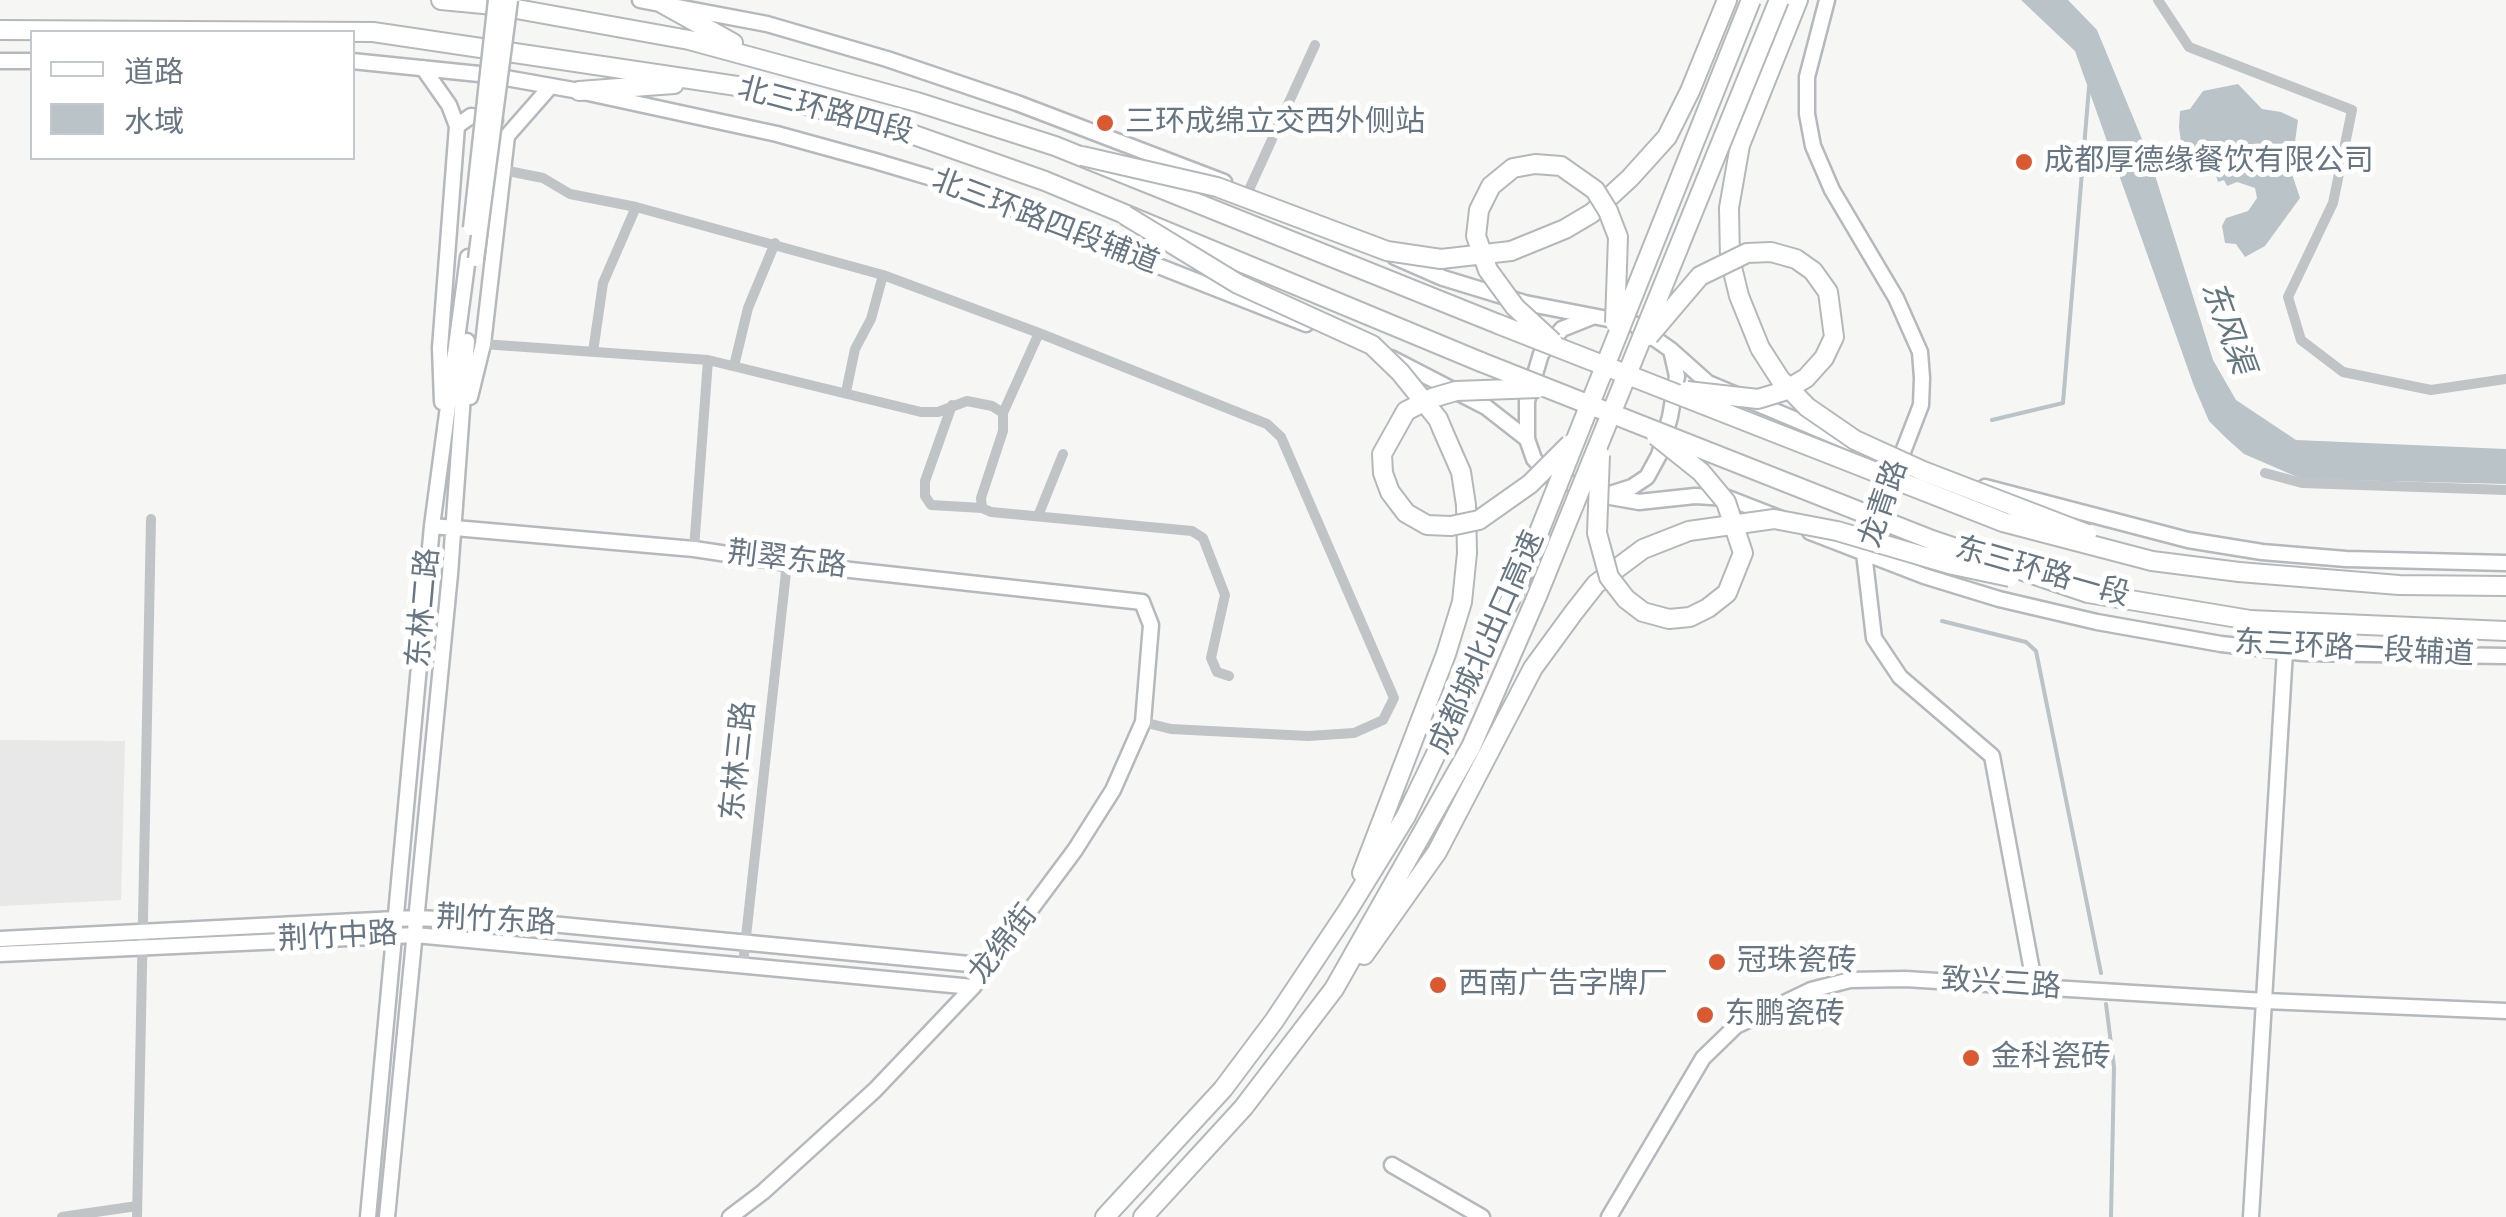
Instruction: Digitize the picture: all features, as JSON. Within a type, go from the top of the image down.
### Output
[{"type":"highway","name":"北三环路四段","points":[[441,0],[494,5],[669,37],[804,70],[1055,146],[1618,372]]},
{"type":"highway","points":[[1082,156],[1217,187],[1387,251],[1441,259],[1512,251],[1592,213],[1667,137],[1727,0]]},
{"type":"highway","name":"成都城北出口高速","points":[[1104,1217],[1223,1089],[1274,1021],[1406,816],[1519,582],[1751,0]]},
{"type":"highway","name":"成都城北出口高速","points":[[1143,1217],[1243,1108],[1334,989],[1471,747],[1537,596],[1779,0]]},
{"type":"highway","points":[[1798,0],[1740,146],[1729,208],[1730,259],[1739,296],[1760,348],[1780,379],[1807,407],[1854,440],[1922,471],[2152,561]]},
{"type":"highway","points":[[663,4],[725,40],[804,70]]},
{"type":"highway","name":"北三环路四段","points":[[0,30],[30,30]]},
{"type":"highway","name":"北三环路四段","points":[[355,32],[737,86],[914,135],[1045,181],[1602,408]]},
{"type":"highway","points":[[580,91],[708,82]]},
{"type":"highway","points":[[1561,349],[1515,307],[1488,270],[1476,236],[1479,210],[1491,186],[1513,168],[1535,164],[1560,166],[1594,190],[1608,210],[1618,237],[1614,344]]},
{"type":"highway","points":[[1125,215],[1238,284],[1372,345],[1400,372],[1438,420],[1461,472],[1467,554],[1462,602],[1446,654],[1348,910]]},
{"type":"highway","points":[[1636,352],[1700,276],[1747,253],[1771,252],[1796,258],[1813,271],[1828,292],[1834,337],[1824,358],[1806,378],[1784,391],[1758,399],[1653,386]]},
{"type":"highway","name":"东三环路一段","points":[[1618,372],[2003,522],[2152,561],[2399,585],[2506,586]]},
{"type":"highway","points":[[1549,388],[1456,391],[1406,411],[1382,454],[1390,492],[1406,514],[1428,525],[1451,526],[1479,520],[1530,484],[1577,436]]},
{"type":"highway","name":"东三环路一段","points":[[1602,408],[1932,540],[2088,593],[2250,620],[2503,631]]},
{"type":"highway","points":[[1601,438],[1596,520],[1609,577],[1626,599],[1644,612],[1669,619],[1690,617],[1727,593],[1742,553],[1740,541],[1726,502],[1701,472],[1640,423]]},
{"type":"highway","points":[[1334,989],[1381,936],[1437,852],[1533,668],[1596,584],[1643,548],[1689,531],[1774,519],[1837,531],[1953,565],[2088,593]]},
{"type":"highway","points":[[2399,585],[2506,578]]},
{"type":"main road","name":"东林二路","points":[[386,1217],[453,528],[496,0]]},
{"type":"main road","name":"东林二路","points":[[368,1217],[432,526],[510,0]]},
{"type":"main road","points":[[640,0],[766,24],[887,58],[1017,103],[1248,192],[1443,278],[1525,303],[1634,324],[1708,383],[1899,463],[2206,543],[2346,559],[2506,563]]},
{"type":"main road","name":"龙青路","points":[[1828,0],[1806,77],[1813,146],[1832,190],[1896,298],[1920,352],[1920,406],[1864,552],[1874,638],[1900,677],[1992,756],[2035,987]]},
{"type":"main road","points":[[0,61],[30,61]]},
{"type":"main road","name":"北三环路四段辅道","points":[[355,61],[580,91],[776,134],[942,182],[1392,359],[1486,407],[1527,439],[1534,458],[1548,475],[1568,482]]},
{"type":"main road","points":[[423,68],[449,105],[456,126],[440,348],[444,436]]},
{"type":"main road","points":[[461,432],[483,344],[507,136],[550,86]]},
{"type":"main road","points":[[456,126],[467,116],[487,117],[496,120],[507,136]]},
{"type":"main road","points":[[1527,439],[1526,401],[1541,354],[1562,329],[1598,316]]},
{"type":"main road","points":[[1605,496],[1632,488],[1647,477],[1658,455],[1677,376],[1671,350]]},
{"type":"main road","name":"东三环路一段辅道","points":[[1568,482],[1605,496],[1640,502],[1695,496],[1728,498],[1942,582],[2081,618],[2221,644],[2383,656],[2506,656]]},
{"type":"main road","name":"荆翠东路","points":[[432,526],[694,549],[1142,602]]},
{"type":"main road","name":"龙绵街","points":[[730,1217],[876,1090],[990,966],[1076,850],[1113,790],[1143,722],[1151,625],[1142,602]]},
{"type":"main road","points":[[2250,1217],[2285,651]]},
{"type":"main road","name":"荆竹东路","points":[[0,939],[142,940],[416,918],[551,924],[990,966]]},
{"type":"main road","name":"荆竹中路","points":[[0,954],[142,940],[415,935],[973,986]]},
{"type":"main road","name":"致兴三路","points":[[1609,1217],[1703,1058],[1736,1026],[1810,990],[1850,980],[1905,978],[2265,1001],[2506,1011]]},
{"type":"main road","points":[[1392,1165],[1482,1217]]},
{"type":"street","points":[[2158,0],[2189,47],[2352,110],[2333,203],[2288,296],[2301,340],[2344,372],[2431,390],[2506,379]]},
{"type":"street","points":[[1248,192],[1315,45]]},
{"type":"street","points":[[503,170],[543,178],[570,194],[636,207],[884,275],[1039,332],[1266,424],[1282,436],[1394,698],[1383,720],[1354,733],[1308,736],[1171,728],[1143,722]]},
{"type":"street","points":[[593,352],[603,283],[636,207]]},
{"type":"street","points":[[734,366],[748,308],[774,243]]},
{"type":"street","points":[[846,392],[855,349],[871,319],[884,275]]},
{"type":"street","points":[[982,508],[981,498],[1004,431],[1003,413],[1039,332]]},
{"type":"street","points":[[483,344],[708,360],[921,412],[938,412],[967,401],[992,406],[1003,413]]},
{"type":"street","points":[[694,549],[708,360]]},
{"type":"street","points":[[952,404],[925,481],[925,496],[931,505],[1192,531],[1202,538],[1225,594],[1211,658],[1217,672],[1229,676]]},
{"type":"street","points":[[1038,516],[1063,454]]},
{"type":"street","points":[[2265,472],[2302,484],[2506,490]]},
{"type":"street","points":[[62,1217],[137,1212],[151,519]]},
{"type":"street","name":"东林三路","points":[[743,964],[788,563]]},
{"type":"shaded area","points":[[0,740],[125,741],[121,900],[0,906]]},
{"type":"water","points":[[2021,0],[2068,0],[2097,30],[2149,156],[2213,360],[2236,400],[2296,440],[2506,449],[2506,484],[2302,479],[2244,454],[2226,438],[2209,421],[2194,386],[2075,51]]},
{"type":"water","points":[[2238,84],[2262,109],[2298,120],[2291,171],[2300,198],[2265,246],[2245,257],[2236,244],[2225,243],[2222,226],[2226,218],[2248,211],[2257,198],[2255,188],[2237,182],[2227,186],[2224,180],[2218,182],[2213,165],[2181,142],[2179,127],[2180,111],[2190,109],[2203,91]]},
{"type":"waterway","points":[[1992,420],[2063,403],[2089,87]]},
{"type":"waterway","points":[[1942,621],[2026,642],[2036,651],[2101,973]]},
{"type":"waterway","points":[[2106,1004],[2114,1067],[2111,1217]]},
{"type":"place","name":"三环成绵立交西外侧站","points":[[1105,123]]},
{"type":"place","name":"成都厚德缘餐饮有限公司","points":[[2024,162]]},
{"type":"place","name":"冠珠瓷砖","points":[[1717,962]]},
{"type":"place","name":"西南广告字牌厂","points":[[1438,985]]},
{"type":"place","name":"东鹏瓷砖","points":[[1705,1015]]},
{"type":"place","name":"金科瓷砖","points":[[1971,1058]]},
{"type":"water label","name":"东风渠","points":[[2226,328]]}]
